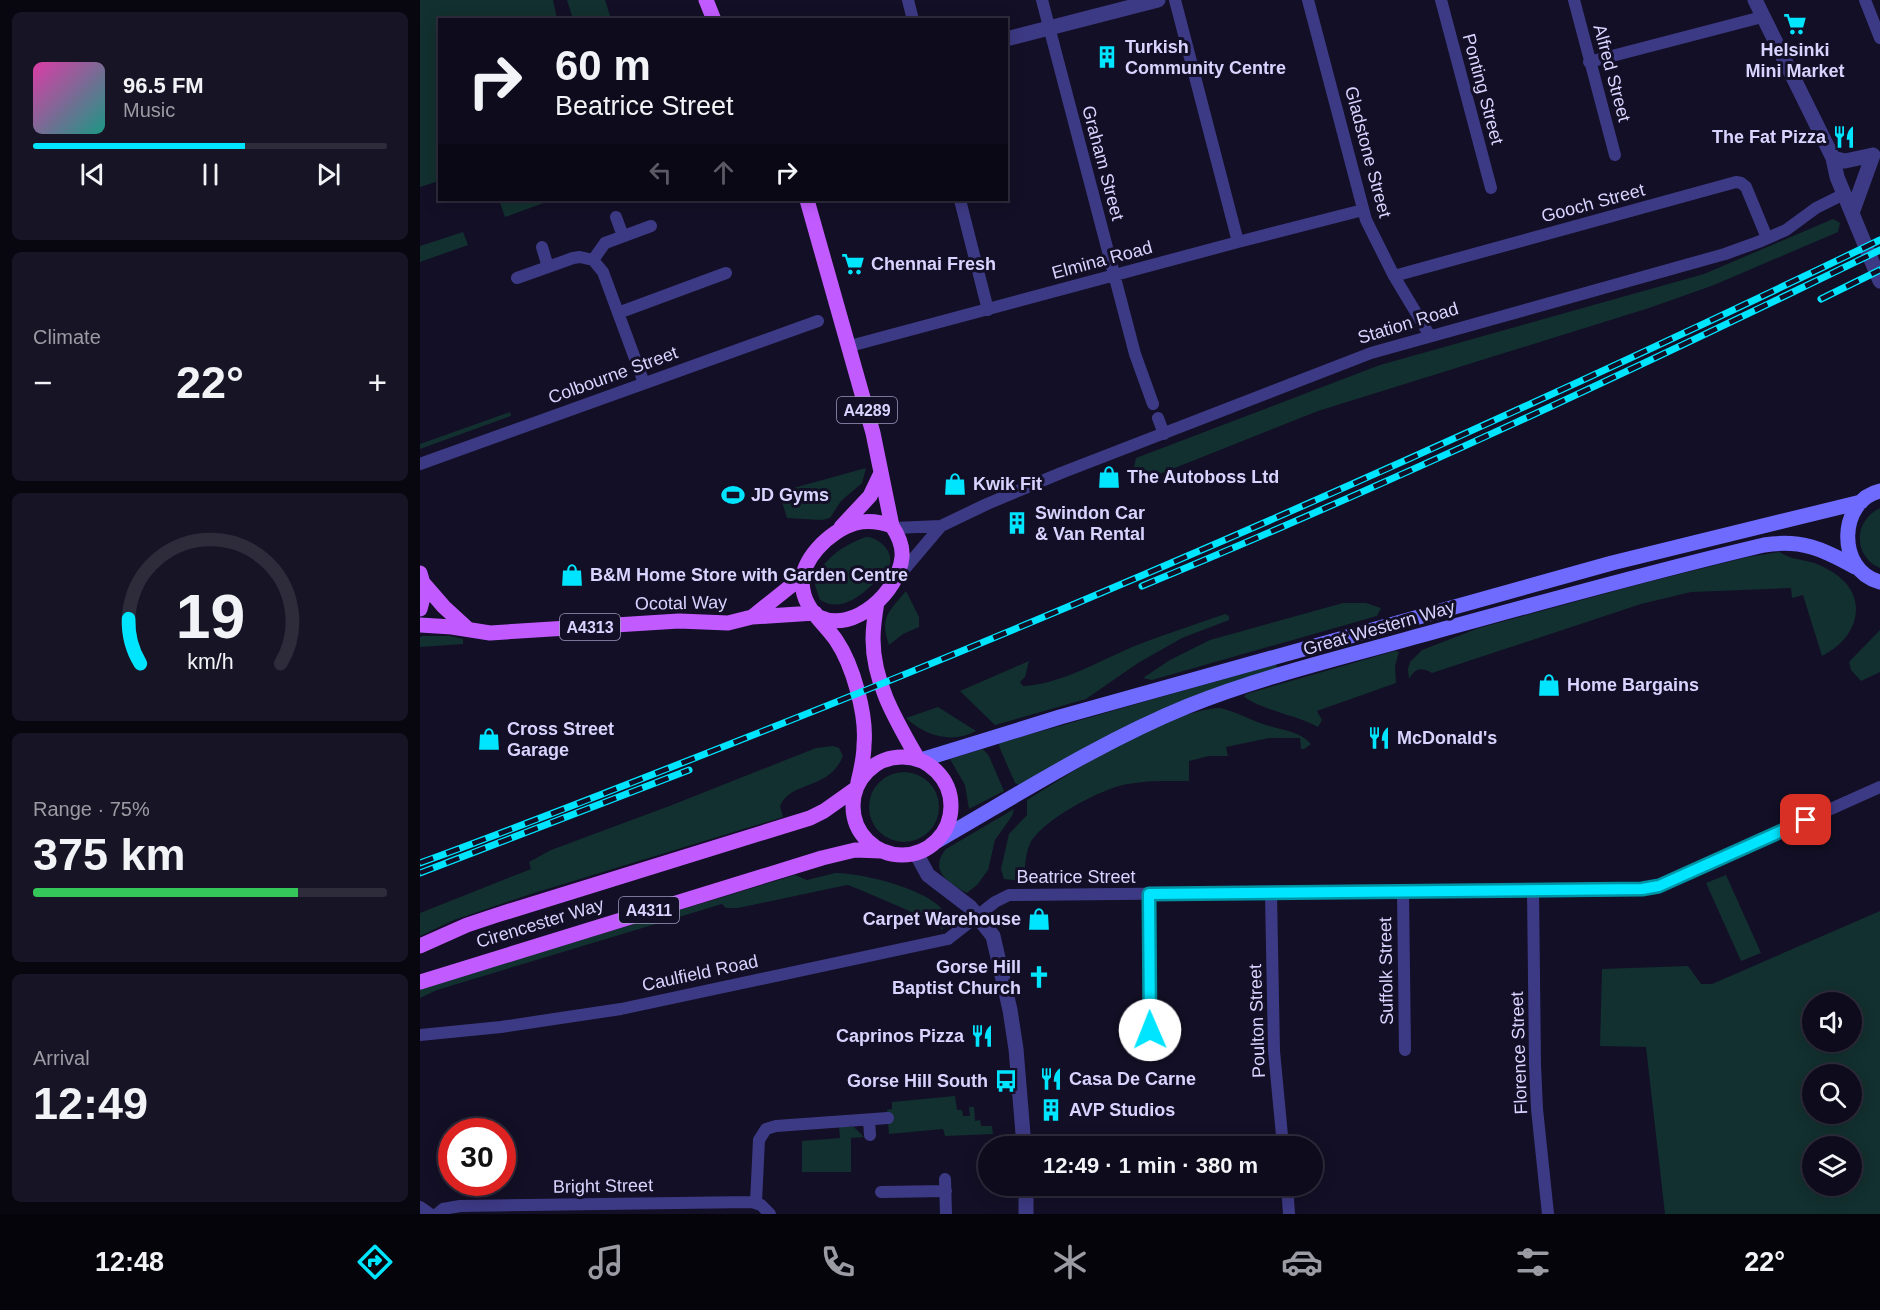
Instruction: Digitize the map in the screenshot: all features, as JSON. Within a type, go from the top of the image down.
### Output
[{"type":"main road","points":[[706,0],[713,18]]},
{"type":"main road","name":"A4289","points":[[807,201],[850,346],[876,446],[893,527]]},
{"type":"main road","points":[[881,473],[870,496],[817,550],[807,564],[802,577],[806,601],[841,649],[858,696],[865,737],[852,810],[858,830],[881,851]]},
{"type":"main road","points":[[1855,567],[1849,548],[1848,532],[1852,515],[1861,502],[1879,490]]},
{"type":"main road","name":"Great Western Way","points":[[920,760],[1060,717],[1612,563],[1861,502]]},
{"type":"main road","points":[[817,615],[832,621],[846,620],[865,612],[892,584],[899,570],[902,554],[900,541],[893,527],[866,522],[852,525],[835,534]]},
{"type":"main road","name":"Great Western Way","points":[[937,841],[1114,740],[1221,693],[1608,584],[1764,545],[1787,542],[1819,548],[1880,582]]},
{"type":"main road","name":"Ocotal Way","points":[[752,617],[802,577]]},
{"type":"main road","points":[[420,609],[424,595],[422,578]]},
{"type":"main road","points":[[422,578],[444,607],[468,629]]},
{"type":"main road","points":[[877,602],[873,638],[881,684],[894,716],[920,760],[939,773],[949,791],[951,813],[948,823],[937,841],[927,849],[915,853]]},
{"type":"main road","name":"Ocotal Way","points":[[420,625],[490,633],[679,621],[728,623],[752,617],[817,615]]},
{"type":"main road","name":"A4311","points":[[856,786],[865,772],[884,759],[907,756],[920,760]]},
{"type":"main road","name":"Cirencester Way","points":[[420,946],[467,925],[497,915],[810,818],[824,811],[856,786]]},
{"type":"main road","name":"Cirencester Way","points":[[420,982],[822,858],[855,850],[881,851]]},
{"type":"main road","name":"A4311","points":[[881,851],[892,854],[915,853]]},
{"type":"street","points":[[908,0],[912,18]]},
{"type":"street","name":"Graham Street","points":[[1042,0],[1135,354],[1153,404]]},
{"type":"street","points":[[1008,38],[1158,0]]},
{"type":"street","points":[[1175,0],[1238,242]]},
{"type":"street","name":"Gladstone Street","points":[[1308,0],[1363,210],[1372,235],[1430,336]]},
{"type":"street","name":"Ponting Street","points":[[1441,0],[1491,188]]},
{"type":"street","name":"Alfred Street","points":[[1574,0],[1615,155]]},
{"type":"street","points":[[1755,0],[1833,158],[1837,177],[1880,281]]},
{"type":"street","points":[[1864,0],[1880,38]]},
{"type":"street","points":[[1589,63],[1762,17]]},
{"type":"street","points":[[1833,158],[1845,161],[1877,152]]},
{"type":"street","points":[[1844,195],[1855,174],[1877,152]]},
{"type":"street","points":[[1852,213],[1877,152]]},
{"type":"street","name":"Gooch Street","points":[[1394,276],[1736,182],[1746,187],[1767,238]]},
{"type":"street","name":"Station Road","points":[[893,527],[941,526],[1019,490],[1371,353],[1718,256],[1789,228],[1816,208],[1844,195]]},
{"type":"street","points":[[960,201],[988,310]]},
{"type":"street","name":"Elmina Road","points":[[850,346],[1363,210]]},
{"type":"street","points":[[616,217],[623,236]]},
{"type":"street","points":[[593,260],[602,246],[651,226]]},
{"type":"street","points":[[542,247],[548,267]]},
{"type":"street","points":[[517,278],[573,258],[593,260],[603,272],[644,383]]},
{"type":"street","points":[[618,313],[726,273]]},
{"type":"street","name":"Colbourne Street","points":[[420,464],[818,321]]},
{"type":"street","points":[[1158,418],[1164,434]]},
{"type":"street","name":"Station Road","points":[[892,584],[941,526]]},
{"type":"street","name":"Beatrice Street","points":[[978,915],[1000,898],[1009,895],[1642,889],[1659,886],[1880,787]]},
{"type":"street","points":[[915,853],[928,875],[978,915],[990,930],[995,942],[1016,1049],[1023,1136]]},
{"type":"street","name":"Florence Street","points":[[1533,891],[1536,1076],[1548,1214]]},
{"type":"street","name":"Suffolk Street","points":[[1403,892],[1405,1050]]},
{"type":"street","points":[[1149,894],[1151,1050]]},
{"type":"street","name":"Poulton Street","points":[[1271,894],[1274,1051],[1282,1136]]},
{"type":"street","name":"Caulfield Road","points":[[420,1035],[501,1027],[621,1009],[948,939],[978,915]]},
{"type":"street","points":[[769,1212],[756,1202],[759,1140],[766,1129],[888,1118]]},
{"type":"street","points":[[869,1120],[870,1135]]},
{"type":"street","points":[[881,1192],[948,1192],[946,1214]]},
{"type":"street","points":[[1026,1196],[1026,1214]]},
{"type":"street","points":[[1288,1196],[1289,1214]]},
{"type":"street","name":"Bright Street","points":[[437,1214],[443,1209],[460,1206],[756,1202]]},
{"type":"street","points":[[420,1207],[430,1214]]},
{"type":"green space","points":[[420,0],[553,0],[557,18],[438,18],[438,181],[420,187]]},
{"type":"green space","points":[[567,0],[605,0],[611,18],[573,18]]},
{"type":"green space","points":[[499,201],[549,201],[505,217]]},
{"type":"green space","points":[[1833,219],[1840,223],[1838,232],[1714,285],[1649,308],[1318,411],[1157,475],[1138,476],[1134,468],[1136,458],[1380,365],[1704,274]]},
{"type":"green space","points":[[463,232],[468,245],[420,262],[420,246]]},
{"type":"green space","points":[[510,412],[511,416],[420,449],[420,444]]},
{"type":"green space","points":[[866,468],[862,483],[841,501],[830,518],[822,520],[787,518],[779,492]]},
{"type":"green space","points":[[1880,508],[1880,568],[1871,563],[1865,555],[1860,538],[1865,521]]},
{"type":"green space","points":[[866,537],[876,539],[888,550],[890,560],[887,570],[865,591],[851,600],[836,604],[820,600],[815,585],[817,576],[827,561],[849,544]]},
{"type":"green space","points":[[1779,552],[1831,571],[1851,590],[1856,608],[1850,630],[1838,645],[1822,656],[1803,595],[1792,598],[1791,588],[1691,592],[1641,604],[1432,673],[1419,670],[1409,679],[1410,662],[1422,650],[1479,628],[1648,582],[1748,557]]},
{"type":"green space","points":[[906,591],[919,617],[919,627],[903,634],[889,645],[885,628],[887,615]]},
{"type":"green space","points":[[1343,603],[1366,603],[1381,608],[1377,616],[1152,680],[1143,678],[1170,660],[1210,640]]},
{"type":"green space","points":[[1225,614],[1229,616],[1229,620],[1182,638],[1138,663],[1086,699],[995,725],[960,691],[1029,661],[1025,677],[1020,682],[1023,686],[1036,685],[1064,677],[1132,647]]},
{"type":"green space","points":[[1880,630],[1880,672],[1861,681],[1851,670],[1849,662]]},
{"type":"green space","points":[[422,636],[450,636],[463,639],[463,644],[420,647]]},
{"type":"green space","points":[[1395,651],[1399,652],[1395,666],[1396,683],[1317,711],[1322,720],[1318,727],[1244,697],[1246,694]]},
{"type":"green space","points":[[1276,664],[1277,668],[1236,681],[1019,785],[1015,783],[999,746],[1000,743]]},
{"type":"green space","points":[[938,707],[976,731],[958,737],[940,736],[922,729],[906,718]]},
{"type":"green space","points":[[1219,708],[1295,733],[1311,744],[1301,749],[1300,738],[1269,738],[1226,747],[1228,756],[1209,756],[1189,761],[1189,781],[1136,783],[1104,791],[1074,806],[1046,825],[1036,835],[1027,853],[1024,881],[1004,879],[1001,869],[1009,834],[1027,815],[1027,800],[1094,759],[1146,731],[1196,712]]},
{"type":"green space","points":[[833,746],[839,748],[843,756],[837,767],[829,775],[785,798],[780,806],[783,817],[534,893],[454,920],[420,936],[420,913],[531,869],[529,862],[551,850],[816,748]]},
{"type":"green space","points":[[983,749],[989,756],[1004,791],[969,809],[965,785],[950,759]]},
{"type":"green space","points":[[904,772],[917,775],[929,782],[936,794],[939,807],[936,820],[929,832],[917,839],[904,842],[891,839],[879,832],[872,820],[869,807],[872,794],[879,782],[891,775]]},
{"type":"green space","points":[[1014,809],[1012,816],[995,840],[988,870],[977,885],[967,893],[948,881],[940,870],[939,863],[946,849]]},
{"type":"green space","points":[[835,873],[863,876],[921,894],[936,903],[946,914],[948,925],[941,930],[939,918],[928,919],[848,885],[738,908],[726,908],[722,904],[437,990],[420,998],[420,989],[795,875],[807,880]]},
{"type":"green space","points":[[1726,875],[1761,953],[1741,961],[1706,883]]},
{"type":"green space","points":[[1880,911],[1880,1214],[1665,1214],[1646,1047],[1600,1046],[1602,969],[1688,966],[1701,984],[1712,984]]},
{"type":"green space","points":[[955,1096],[957,1110],[962,1110],[963,1116],[970,1116],[969,1107],[974,1107],[975,1121],[980,1120],[981,1126],[992,1126],[993,1134],[945,1136],[943,1129],[889,1134],[887,1110],[892,1109],[892,1102]]},
{"type":"green space","points":[[839,1126],[854,1127],[864,1137],[851,1138],[851,1172],[802,1172],[802,1141],[840,1138]]},
{"type":"railway","points":[[420,863],[892,680],[1177,561],[1460,436],[1880,240]]},
{"type":"railway","points":[[1142,586],[1329,507],[1514,424],[1880,250]]},
{"type":"railway","points":[[1821,299],[1880,270]]},
{"type":"railway","points":[[420,873],[689,770]]},
{"type":"place","name":"Helsinki Mini Market","points":[[1795,24]]},
{"type":"place","name":"Turkish Community Centre","points":[[1107,57]]},
{"type":"place","name":"The Fat Pizza","points":[[1844,137]]},
{"type":"place","name":"Chennai Fresh","points":[[853,264]]},
{"type":"place","name":"The Autoboss Ltd","points":[[1109,477]]},
{"type":"place","name":"Kwik Fit","points":[[955,484]]},
{"type":"place","name":"JD Gyms","points":[[733,495]]},
{"type":"place","name":"Swindon Car & Van Rental","points":[[1017,523]]},
{"type":"place","name":"B&M Home Store with Garden Centre","points":[[572,575]]},
{"type":"place","name":"Home Bargains","points":[[1549,685]]},
{"type":"place","name":"McDonald's","points":[[1379,738]]},
{"type":"place","name":"Cross Street Garage","points":[[489,739]]},
{"type":"place","name":"Carpet Warehouse","points":[[1039,919]]},
{"type":"place","name":"Gorse Hill Baptist Church","points":[[1039,977]]},
{"type":"place","name":"Caprinos Pizza","points":[[982,1036]]},
{"type":"place","name":"Casa De Carne","points":[[1051,1079]]},
{"type":"place","name":"Gorse Hill South","points":[[1006,1081]]},
{"type":"place","name":"AVP Studios","points":[[1051,1110]]},
{"type":"route","points":[[1150,1030],[1149,894],[1642,889],[1659,886],[1806,820]]}]
